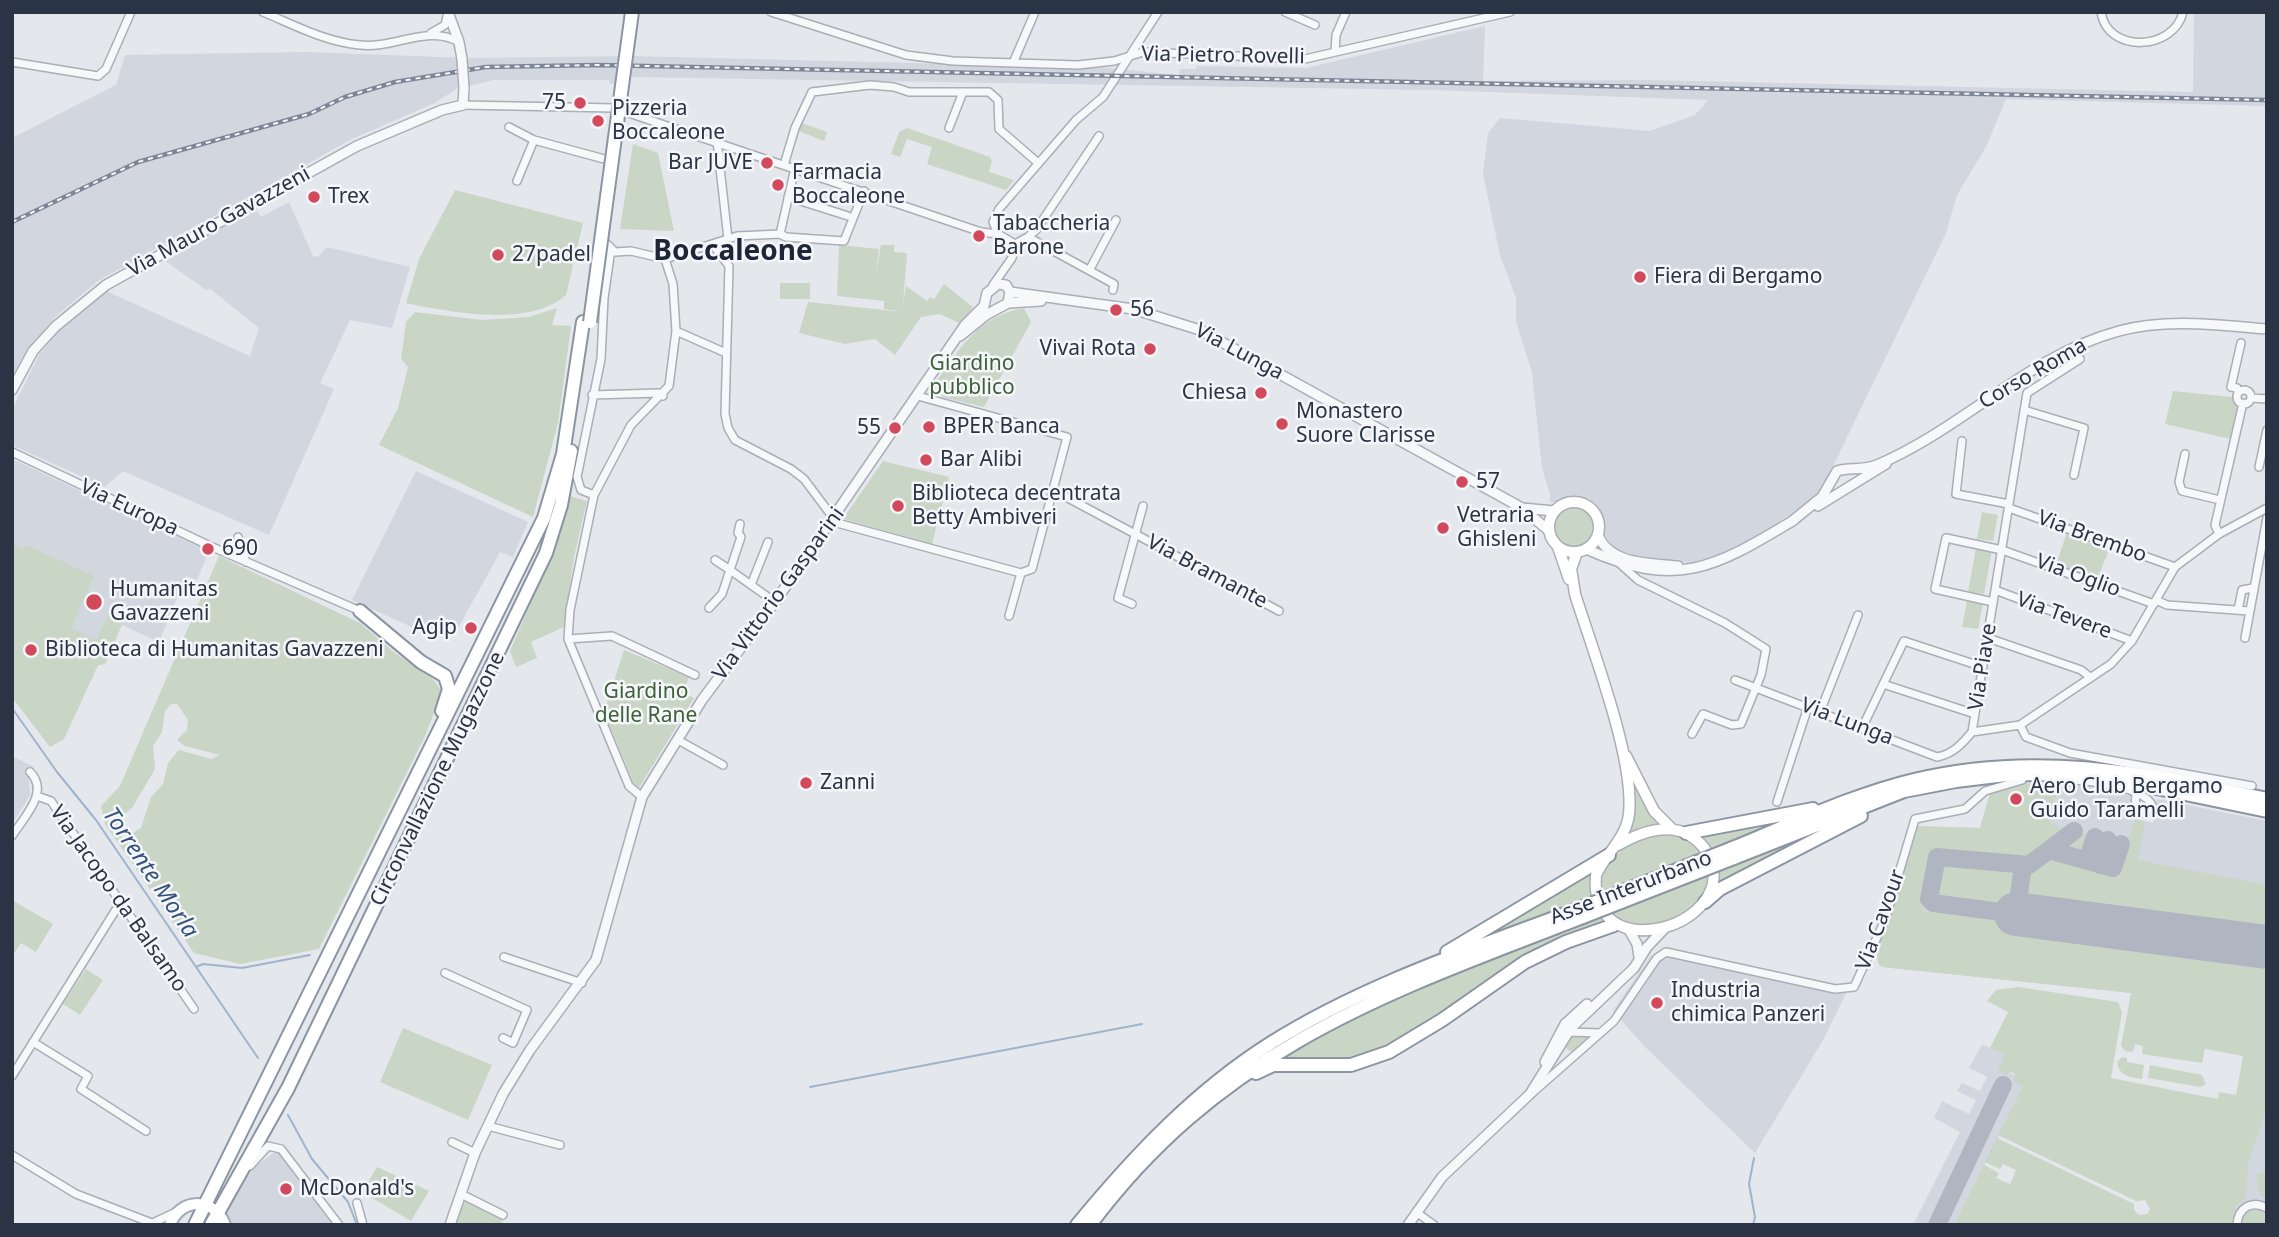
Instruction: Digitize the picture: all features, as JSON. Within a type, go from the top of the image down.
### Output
[{"type":"highway","points":[[586,322],[624,12]]},
{"type":"highway","points":[[586,322],[632,12]]},
{"type":"highway","name":"Circonvallazione Mugazzone","points":[[194,1225],[257,1103],[544,518],[563,454],[586,322]]},
{"type":"highway","name":"Circonvallazione Mugazzone","points":[[211,1225],[288,1088],[546,553],[561,505],[586,322]]},
{"type":"highway","points":[[360,611],[447,680],[449,689],[428,755]]},
{"type":"highway","name":"Asse Interurbano","points":[[1732,854],[1838,807],[1911,780],[1984,767],[2027,764],[2122,771],[2267,799]]},
{"type":"highway","name":"Asse Interurbano","points":[[1090,1225],[1133,1173],[1179,1128],[1250,1070],[1333,1020],[1581,913],[1904,791],[1992,776],[2094,775],[2267,811]]},
{"type":"highway","points":[[1705,902],[1720,890],[1881,805],[1992,776]]},
{"type":"highway","points":[[1686,833],[1826,806],[1838,807]]},
{"type":"highway","points":[[1416,972],[1419,966],[1455,948],[1614,850]]},
{"type":"highway","name":"Asse Interurbano","points":[[1077,1225],[1149,1142],[1232,1071],[1288,1033],[1416,972],[1581,913]]},
{"type":"highway","points":[[1179,1128],[1200,1117],[1251,1076],[1273,1065],[1351,1065],[1389,1052],[1442,1020],[1525,962],[1566,942],[1614,925]]},
{"type":"main road","name":"Via Lunga","points":[[1554,510],[1570,502],[1584,503],[1597,516],[1598,534]]},
{"type":"main road","points":[[1548,530],[1554,510]]},
{"type":"main road","name":"Via Lunga","points":[[1548,530],[1558,547],[1582,551]]},
{"type":"main road","points":[[1575,594],[1571,569],[1582,551],[1598,534]]},
{"type":"main road","points":[[1558,547],[1620,742],[1654,811],[1672,829]]},
{"type":"main road","points":[[1614,850],[1643,833],[1672,829],[1686,833],[1702,845],[1712,863],[1713,880],[1705,902],[1685,919],[1665,928],[1629,930],[1614,925],[1606,916],[1597,895],[1597,875],[1614,850],[1629,814],[1620,742]]},
{"type":"main road","points":[[170,1225],[176,1212],[189,1204],[204,1204],[218,1212],[225,1225]]},
{"type":"street","points":[[12,62],[98,76],[106,69],[131,12]]},
{"type":"street","points":[[262,12],[330,40],[360,46],[385,45],[427,35],[445,34],[459,42]]},
{"type":"street","points":[[427,35],[445,25],[448,12]]},
{"type":"street","points":[[448,12],[462,59],[463,105],[614,108],[981,232],[998,234],[1015,244],[1028,237],[1044,220],[1099,136]]},
{"type":"street","name":"Via Pietro Rovelli","points":[[771,12],[906,55],[1078,65],[1143,52],[1305,59],[1510,12]]},
{"type":"street","points":[[1013,63],[1035,12]]},
{"type":"street","points":[[981,232],[993,222],[1037,162],[1076,120],[1103,97],[1127,56],[1141,42],[1158,12]]},
{"type":"street","points":[[1286,12],[1315,25]]},
{"type":"street","points":[[1335,52],[1336,35],[1346,12]]},
{"type":"street","points":[[2101,12],[2106,27],[2116,37],[2143,42],[2167,35],[2177,25],[2183,12]]},
{"type":"street","points":[[784,165],[795,128],[811,96],[870,85],[894,86],[909,92],[989,92],[998,100],[999,129],[1037,162]]},
{"type":"street","points":[[949,128],[963,92]]},
{"type":"street","name":"Via Mauro Gavazzeni","points":[[12,390],[33,351],[56,326],[106,285],[357,146],[442,110],[463,105]]},
{"type":"street","points":[[614,108],[597,235],[611,249],[666,259],[728,239],[780,234],[786,237],[844,241],[864,191]]},
{"type":"street","points":[[509,127],[534,140],[608,160]]},
{"type":"street","points":[[517,181],[534,140]]},
{"type":"street","points":[[717,141],[728,239]]},
{"type":"street","points":[[780,234],[795,168]]},
{"type":"street","points":[[788,197],[848,216]]},
{"type":"street","points":[[1090,269],[1116,220]]},
{"type":"street","points":[[993,222],[998,234]]},
{"type":"street","points":[[1028,237],[1090,269],[1114,284],[1113,290]]},
{"type":"street","name":"Via Vittorio Gasparini","points":[[450,1225],[475,1153],[519,1067],[596,960],[642,797],[702,700],[775,602],[965,325],[986,303],[987,293],[1004,273],[1015,252],[1015,244]]},
{"type":"street","points":[[713,245],[729,269],[726,423],[732,436],[743,446],[791,469],[804,479],[837,523],[1021,573],[1032,569],[1067,437],[918,396]]},
{"type":"street","points":[[594,495],[582,490],[577,482],[601,359],[604,298],[611,249]]},
{"type":"street","points":[[642,797],[629,786],[568,639],[569,610],[594,495],[631,425],[663,396],[669,386],[676,331],[673,284],[666,259]]},
{"type":"street","points":[[1004,273],[1008,289],[1007,303]]},
{"type":"street","points":[[992,287],[1008,289]]},
{"type":"street","name":"Via Lunga","points":[[1008,289],[1051,300],[1133,309],[1200,330],[1522,508],[1548,530]]},
{"type":"street","name":"Via Lunga","points":[[1007,303],[1051,300]]},
{"type":"street","points":[[986,303],[995,310]]},
{"type":"street","name":"Via Vittorio Gasparini","points":[[960,336],[1007,303]]},
{"type":"street","name":"Corso Roma","points":[[1847,489],[1895,456],[2054,358],[2093,339],[2120,330],[2173,324],[2267,329]]},
{"type":"street","points":[[676,331],[726,354]]},
{"type":"street","points":[[2241,343],[2231,387],[2237,388],[2237,399],[2243,403]]},
{"type":"street","name":"Via Piave","points":[[1972,732],[2029,389],[2080,359]]},
{"type":"street","points":[[2238,392],[2245,390],[2250,398]]},
{"type":"street","points":[[592,395],[659,393],[663,396]]},
{"type":"street","points":[[2219,534],[2215,525],[2243,403],[2250,398],[2267,399]]},
{"type":"street","points":[[2024,410],[2084,428],[2074,475]]},
{"type":"street","points":[[2259,467],[2267,430]]},
{"type":"street","points":[[1962,441],[1956,494],[2009,506]]},
{"type":"street","name":"Via Europa","points":[[12,452],[247,563],[360,611]]},
{"type":"street","points":[[2185,454],[2179,482],[2182,491],[2220,500]]},
{"type":"street","name":"Corso Roma","points":[[1832,481],[1837,471],[1865,469],[1895,456]]},
{"type":"street","points":[[1832,481],[1836,489],[1847,489],[1854,477],[1849,471]]},
{"type":"street","name":"Via Lunga","points":[[1791,522],[1822,496],[1832,481]]},
{"type":"street","name":"Via Lunga","points":[[1634,572],[1669,572],[1736,555],[1847,489]]},
{"type":"street","name":"Via Bramante","points":[[1053,490],[1279,611]]},
{"type":"street","name":"Via Bramante","points":[[1132,604],[1118,598],[1143,506]]},
{"type":"street","name":"Via Brembo","points":[[2009,506],[2175,567]]},
{"type":"street","name":"Via Lunga","points":[[1522,508],[1554,510]]},
{"type":"street","points":[[1972,732],[2020,725],[2111,664],[2132,641],[2175,567],[2219,534],[2267,508]]},
{"type":"street","points":[[2245,638],[2267,518]]},
{"type":"street","points":[[709,608],[722,594],[741,537],[738,533],[740,524]]},
{"type":"street","name":"Via Lunga","points":[[1598,534],[1606,549],[1623,558],[1690,568]]},
{"type":"street","points":[[238,537],[247,563]]},
{"type":"street","name":"Via Piave","points":[[1993,602],[1939,591],[1934,586],[1947,538],[2002,550]]},
{"type":"street","points":[[751,585],[768,542]]},
{"type":"street","name":"Via Oglio","points":[[2002,550],[2167,605],[2249,611]]},
{"type":"street","name":"Via Lunga","points":[[1582,551],[1618,562],[1765,645],[1766,661],[1741,724],[1732,725],[1703,714],[1692,734]]},
{"type":"street","points":[[715,560],[775,602]]},
{"type":"street","points":[[1009,617],[1021,573]]},
{"type":"street","points":[[2238,610],[2242,590],[2253,588]]},
{"type":"street","name":"Via Tevere","points":[[1995,590],[2132,641]]},
{"type":"street","points":[[1820,712],[1858,615]]},
{"type":"street","points":[[568,639],[612,636],[695,675]]},
{"type":"street","points":[[1988,638],[2081,670],[2090,677]]},
{"type":"street","points":[[1862,728],[1904,641],[1983,667]]},
{"type":"street","name":"Via Lunga","points":[[1735,680],[1937,757],[1961,745],[1972,732]]},
{"type":"street","points":[[1883,684],[1975,714]]},
{"type":"street","points":[[1777,802],[1808,707]]},
{"type":"street","points":[[2020,725],[2026,737],[2070,753],[2252,786]]},
{"type":"street","points":[[678,740],[723,765]]},
{"type":"street","points":[[12,836],[37,796],[38,780],[30,772]]},
{"type":"street","name":"Via Cavour","points":[[1592,1037],[1601,1033],[1626,1005],[1657,958],[1666,951],[1835,989],[1854,987],[1881,930],[1912,825],[1920,817],[1965,809],[1985,791],[2015,780],[2077,780],[2136,793]]},
{"type":"street","name":"Via Jacopo da Balsamo","points":[[37,796],[51,802],[194,1009]]},
{"type":"street","points":[[12,1076],[120,903]]},
{"type":"street","points":[[1550,1048],[1615,986],[1665,928]]},
{"type":"street","points":[[1629,930],[1637,944],[1638,960]]},
{"type":"street","points":[[504,957],[582,983]]},
{"type":"street","points":[[445,974],[527,1010],[513,1043],[503,1038]]},
{"type":"street","points":[[1532,1093],[1550,1048],[1565,1024],[1581,1008],[1615,986]]},
{"type":"street","points":[[1532,1093],[1581,1008]]},
{"type":"street","points":[[1579,1019],[1581,1027],[1592,1037]]},
{"type":"street","points":[[1563,1037],[1592,1037]]},
{"type":"street","points":[[1563,1037],[1565,1053],[1575,1057]]},
{"type":"street","points":[[1408,1225],[1442,1177],[1575,1057],[1592,1037]]},
{"type":"street","points":[[33,1042],[88,1076],[81,1089],[146,1131]]},
{"type":"street","points":[[488,1126],[560,1145]]},
{"type":"street","points":[[452,1142],[475,1153]]},
{"type":"street","points":[[232,1187],[262,1149],[278,1146],[288,1154],[339,1225]]},
{"type":"street","points":[[12,1155],[76,1194],[156,1224],[176,1212]]},
{"type":"street","points":[[461,1194],[503,1215]]},
{"type":"street","points":[[357,1203],[363,1225]]},
{"type":"street","points":[[2237,1225],[2238,1216],[2246,1206],[2258,1204],[2267,1208]]},
{"type":"street","points":[[1416,1212],[1434,1225]]},
{"type":"shaded area","points":[[2194,12],[2267,12],[2267,106],[2006,99],[1986,147],[1957,195],[1946,233],[1819,495],[1753,539],[1719,558],[1699,563],[1647,560],[1614,548],[1605,535],[1597,505],[1589,498],[1575,497],[1550,503],[1542,468],[1532,373],[1516,321],[1516,298],[1500,255],[1483,174],[1488,133],[1500,118],[1650,131],[1695,115],[1708,100],[1433,90],[630,77],[628,85],[610,84],[609,80],[494,80],[456,89],[435,103],[352,139],[98,281],[55,317],[21,360],[12,377],[12,138],[116,85],[125,55],[307,52],[467,58],[634,56],[1108,68],[1179,75],[1180,69],[1196,69],[1196,66],[1306,68],[1485,26],[1483,81],[1649,80],[2193,92]]},
{"type":"shaded area","points":[[289,202],[313,256],[318,257],[327,247],[410,267],[392,328],[350,320],[320,383],[334,389],[269,535],[123,471],[105,487],[12,445],[12,410],[39,355],[69,319],[106,291],[250,356],[259,328],[210,289],[206,290],[164,260],[254,207],[261,217]]},
{"type":"shaded area","name":"Humanitas Gavazzeni","points":[[12,459],[209,551],[197,580],[186,576],[159,642],[122,625],[105,664],[98,665],[64,739],[50,747],[12,697]]},
{"type":"shaded area","points":[[416,471],[528,522],[513,557],[500,552],[457,630],[445,624],[436,638],[352,600]]},
{"type":"shaded area","points":[[12,756],[34,767],[29,778],[30,795],[12,824]]},
{"type":"shaded area","points":[[2017,783],[2071,783],[2086,787],[2087,784],[2131,796],[2128,817],[2153,823],[2157,799],[2267,821],[2267,1007],[1882,967],[1878,963],[1877,952],[1916,826],[1980,828],[1990,793]]},
{"type":"shaded area","name":"Industria chimica Panzeri","points":[[1667,949],[1849,987],[1822,1042],[1755,1153],[1645,1047],[1613,1011],[1651,955],[1654,957]]},
{"type":"shaded area","points":[[1982,1044],[2005,1055],[2010,1071],[2024,1087],[1954,1225],[1913,1225],[1960,1132],[1934,1118],[1942,1101],[1969,1114],[1976,1100],[1957,1091],[1962,1083],[1980,1091],[1987,1077],[1969,1068]]},
{"type":"shaded area","points":[[2267,1090],[2267,1225],[2223,1225]]},
{"type":"shaded area","points":[[275,1152],[292,1156],[329,1204],[340,1225],[230,1225],[224,1208],[229,1197],[256,1166]]},
{"type":"green space","points":[[802,123],[827,132],[824,141],[799,131]]},
{"type":"green space","points":[[907,128],[990,157],[992,161],[989,172],[1014,180],[1006,190],[927,164],[932,147],[907,139],[900,157],[891,154],[899,132]]},
{"type":"green space","points":[[633,144],[658,153],[674,231],[620,229]]},
{"type":"green space","name":"27padel","points":[[455,190],[583,223],[566,295],[550,305],[511,314],[466,313],[406,303],[419,259]]},
{"type":"green space","points":[[839,245],[879,249],[875,278],[881,245],[894,245],[894,252],[907,253],[903,303],[906,286],[927,301],[930,297],[934,299],[944,284],[973,307],[961,324],[940,314],[921,317],[895,355],[875,339],[845,344],[799,333],[808,302],[903,312],[884,309],[884,301],[837,296]]},
{"type":"green space","points":[[780,283],[810,283],[810,299],[780,299]]},
{"type":"green space","points":[[557,308],[552,325],[571,326],[558,423],[533,517],[379,445],[398,408],[408,367],[401,359],[406,322],[415,312],[482,320],[529,317]]},
{"type":"green space","name":"Giardino pubblico","points":[[1024,308],[1031,322],[984,407],[942,397],[942,389],[936,382],[972,335],[995,318]]},
{"type":"green space","points":[[2173,391],[2232,397],[2238,408],[2231,439],[2165,424]]},
{"type":"green space","points":[[883,461],[949,477],[932,544],[843,519]]},
{"type":"green space","points":[[569,496],[587,501],[574,557],[564,627],[531,642],[537,658],[516,667],[510,651],[554,549]]},
{"type":"green space","points":[[1574,505],[1589,511],[1595,526],[1589,541],[1574,547],[1559,541],[1553,526],[1559,511]]},
{"type":"green space","points":[[1982,512],[1998,515],[1993,541],[1977,539]]},
{"type":"green space","points":[[2067,532],[2110,547],[2097,580],[2056,565]]},
{"type":"green space","points":[[12,544],[23,549],[26,545],[94,576],[71,628],[96,640],[108,616],[122,624],[105,664],[98,665],[64,739],[50,747],[12,697]]},
{"type":"green space","points":[[1976,548],[1992,550],[1984,594],[1968,592]]},
{"type":"green space","points":[[219,556],[360,623],[395,653],[434,680],[442,692],[425,736],[319,949],[240,964],[194,953],[105,824],[101,806],[120,786]],"holes":[[[171,704],[177,704],[188,720],[187,730],[177,740],[185,746],[220,755],[211,759],[179,750],[168,763],[163,784],[151,797],[141,828],[123,839],[118,827],[121,817],[132,808],[155,769],[153,746],[162,732],[165,711]]]},
{"type":"green space","points":[[1967,601],[1983,603],[1978,629],[1962,627]]},
{"type":"green space","name":"Giardino delle Rane","points":[[624,650],[689,677],[683,693],[694,698],[637,791],[604,712]]},
{"type":"green space","points":[[1630,772],[1662,825],[1627,835]]},
{"type":"green space","points":[[2017,783],[2060,786],[2048,815],[2052,817],[2051,824],[2070,830],[2026,862],[1932,850],[1923,911],[2267,955],[2267,1106],[2248,1163],[2246,1197],[2236,1206],[2231,1225],[1954,1225],[1984,1165],[1999,1173],[1996,1178],[2010,1184],[2016,1170],[2003,1164],[2000,1169],[1985,1162],[1997,1138],[2134,1204],[2134,1210],[2139,1215],[2147,1214],[2150,1209],[2145,1200],[2136,1201],[1998,1135],[2023,1087],[2013,1080],[2015,1074],[2010,1071],[2007,1076],[1998,1071],[2005,1055],[1990,1048],[2008,1012],[1987,1001],[1996,990],[2018,987],[2118,1002],[2122,1012],[2111,1078],[2218,1099],[2219,1092],[2236,1095],[2243,1056],[2205,1049],[2202,1063],[2142,1054],[2143,1046],[2135,1044],[2133,1052],[2125,1051],[2121,1046],[2131,993],[1882,967],[1878,963],[1877,952],[1916,826],[1980,828],[1990,793]]},
{"type":"green space","points":[[1802,816],[1709,849],[1702,835]]},
{"type":"green space","points":[[2135,819],[2145,821],[2138,860],[2267,885],[2267,937],[2023,905],[2027,873],[2050,854],[2117,873]]},
{"type":"green space","points":[[1832,825],[1718,884],[1717,871]]},
{"type":"green space","points":[[2078,832],[2092,836],[2087,853],[2082,856],[2056,849]]},
{"type":"green space","points":[[1658,835],[1682,838],[1701,853],[1600,892],[1606,870],[1617,853],[1635,842]]},
{"type":"green space","points":[[1942,859],[2012,870],[2017,880],[2014,904],[1935,894],[1937,866]]},
{"type":"green space","points":[[1592,872],[1590,897],[1491,935],[1490,932]]},
{"type":"green space","points":[[1707,873],[1705,889],[1697,902],[1670,921],[1654,926],[1638,926],[1622,921],[1610,911]]},
{"type":"green space","points":[[12,900],[53,924],[36,952],[21,943],[12,956]]},
{"type":"green space","points":[[1600,916],[1605,924],[1579,934],[1396,1046],[1353,1061],[1277,1062],[1278,1055],[1398,994]]},
{"type":"green space","points":[[86,969],[103,980],[80,1015],[63,1004]]},
{"type":"green space","points":[[403,1028],[492,1065],[468,1120],[380,1082]]},
{"type":"green space","points":[[1569,1036],[1587,1036],[1590,1039],[1572,1052],[1564,1047]]},
{"type":"green space","points":[[2122,1057],[2127,1058],[2127,1062],[2144,1065],[2142,1079],[2129,1076],[2120,1070],[2117,1062]]},
{"type":"green space","points":[[2150,1065],[2202,1075],[2206,1084],[2201,1087],[2148,1078]]},
{"type":"green space","points":[[377,1167],[429,1191],[411,1221],[362,1192]]},
{"type":"green space","points":[[2267,1171],[2267,1201],[2260,1195],[2256,1175]]},
{"type":"green space","points":[[465,1200],[503,1219],[501,1225],[456,1225]]},
{"type":"green space","points":[[2251,1210],[2263,1213],[2267,1225],[2242,1225],[2243,1217]]},
{"type":"waterway","name":"Torrente Morla","points":[[12,708],[57,772],[96,820],[258,1058]]},
{"type":"waterway","points":[[196,967],[203,964],[242,968],[310,955]]},
{"type":"waterway","points":[[810,1087],[1142,1024]]},
{"type":"waterway","name":"Torrente Morla","points":[[288,1115],[312,1159],[348,1202],[357,1225]]},
{"type":"waterway","points":[[1753,1225],[1755,1217],[1749,1184],[1754,1158]]},
{"type":"taxiway","points":[[2023,866],[2016,914],[1933,903],[1929,899],[1937,857],[2029,865],[2074,831]]},
{"type":"taxiway","points":[[2087,861],[2095,837]]},
{"type":"taxiway","points":[[2100,865],[2108,840]]},
{"type":"taxiway","points":[[2049,850],[2113,868],[2121,844]]},
{"type":"taxiway","points":[[1937,1225],[2003,1085]]},
{"type":"runway","points":[[2016,914],[2267,947]]},
{"type":"railway","points":[[12,222],[138,162],[309,114],[345,97],[395,82],[486,67],[598,65],[2267,100]]},
{"type":"place","name":"75","points":[[580,103]]},
{"type":"place","name":"Pizzeria Boccaleone","points":[[598,121]]},
{"type":"place","name":"Bar JUVE","points":[[767,163]]},
{"type":"place","name":"Farmacia Boccaleone","points":[[778,185]]},
{"type":"place","name":"Trex","points":[[314,197]]},
{"type":"place","name":"Tabaccheria Barone","points":[[979,236]]},
{"type":"place","name":"27padel","points":[[498,255]]},
{"type":"place","name":"Fiera di Bergamo","points":[[1640,277]]},
{"type":"place","name":"56","points":[[1116,310]]},
{"type":"place","name":"Vivai Rota","points":[[1150,349]]},
{"type":"place","name":"Chiesa","points":[[1261,393]]},
{"type":"place","name":"Monastero Suore Clarisse","points":[[1282,424]]},
{"type":"place","name":"BPER Banca","points":[[929,427]]},
{"type":"place","name":"55","points":[[895,428]]},
{"type":"place","name":"Bar Alibi","points":[[926,460]]},
{"type":"place","name":"57","points":[[1462,482]]},
{"type":"place","name":"Biblioteca decentrata Betty Ambiveri","points":[[898,506]]},
{"type":"place","name":"Vetraria Ghisleni","points":[[1443,528]]},
{"type":"place","name":"690","points":[[208,549]]},
{"type":"place","name":"Humanitas Gavazzeni","points":[[94,602]]},
{"type":"place","name":"Agip","points":[[471,628]]},
{"type":"place","name":"Biblioteca di Humanitas Gavazzeni","points":[[31,650]]},
{"type":"place","name":"Zanni","points":[[806,783]]},
{"type":"place","name":"Aero Club Bergamo Guido Taramelli","points":[[2016,799]]},
{"type":"place","name":"Industria chimica Panzeri","points":[[1657,1003]]},
{"type":"place","name":"McDonald's","points":[[286,1189]]},
{"type":"district","name":"Boccaleone","points":[[733,252]]}]
